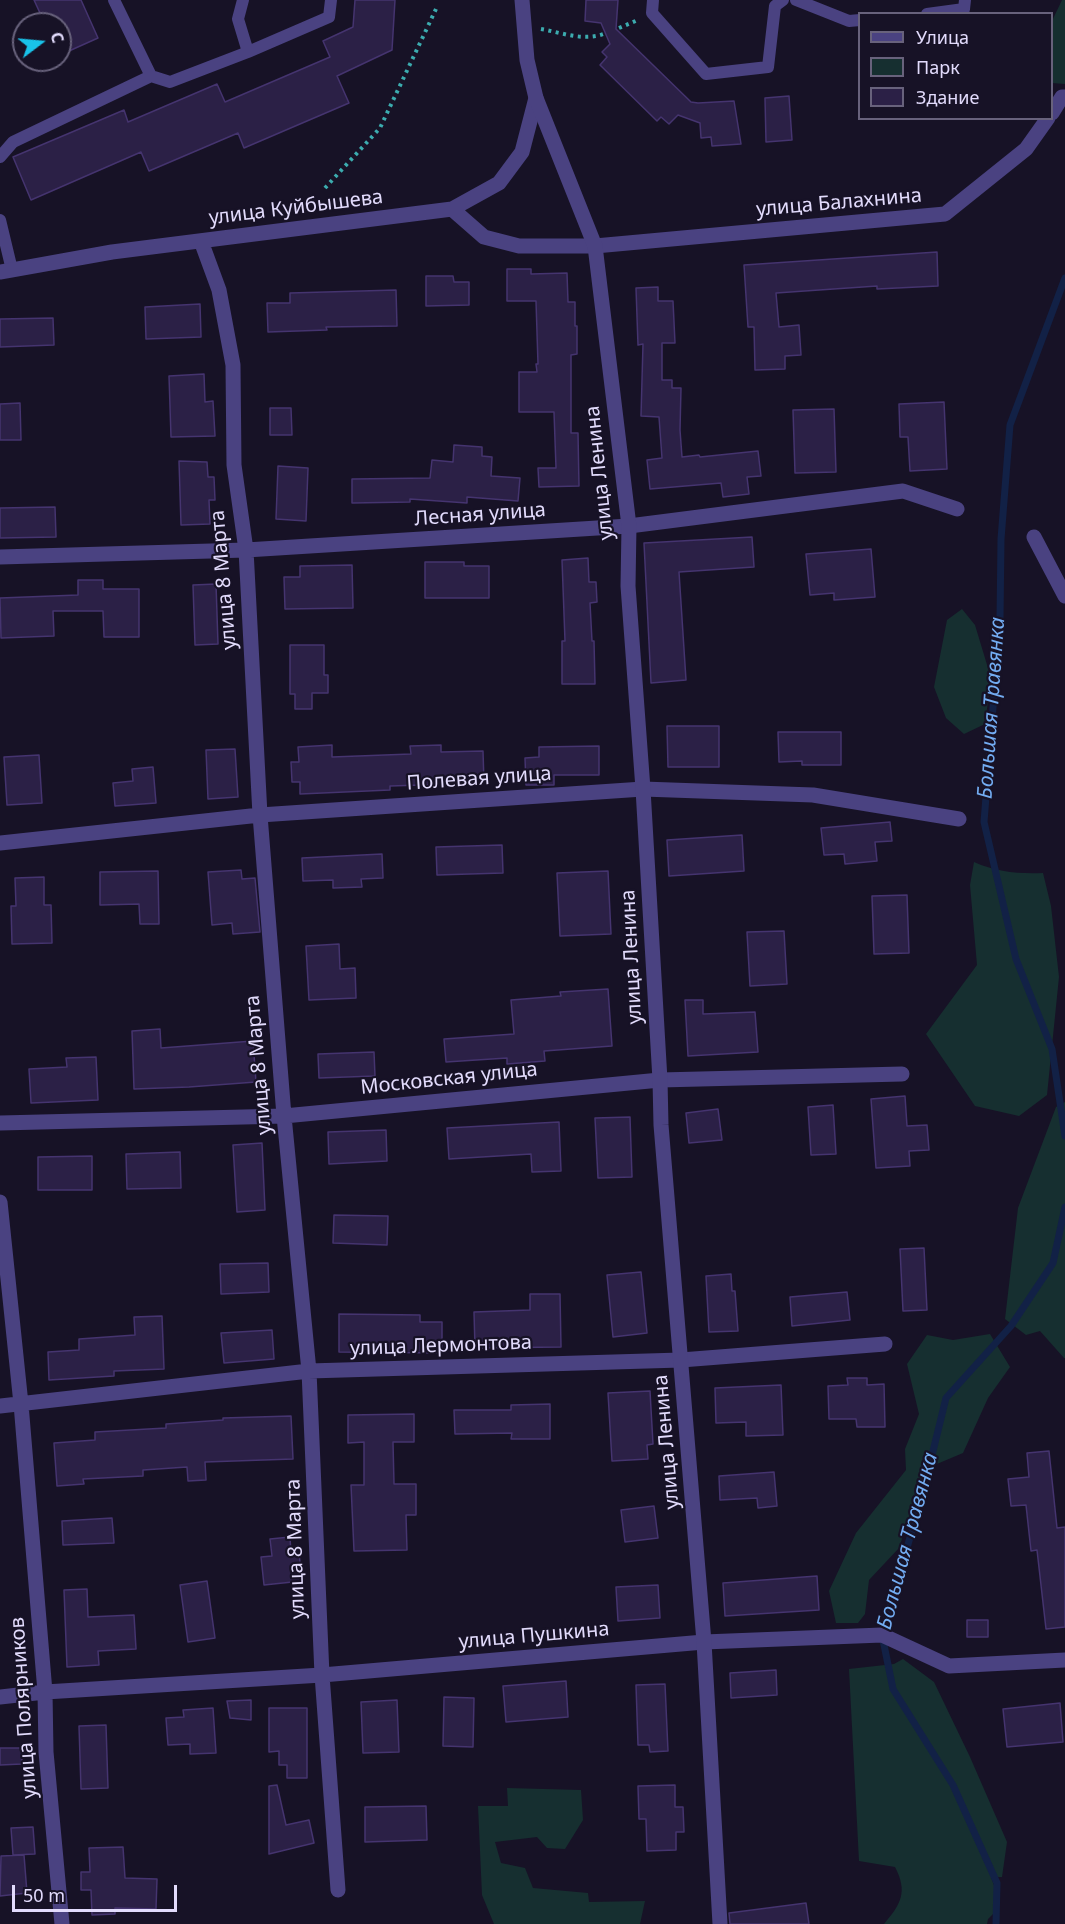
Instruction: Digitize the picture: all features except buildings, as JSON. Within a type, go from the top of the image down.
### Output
[{"type":"street","name":"улица Ленина","points":[[522,0],[527,60],[536,98],[595,246],[629,526],[628,586],[643,789],[661,1125],[704,1642],[720,1924]]},
{"type":"street","name":"улица Балахнина","points":[[1053,110],[1062,97],[1065,97]]},
{"type":"street","name":"улица Куйбышева","points":[[6,271],[112,252],[452,209],[499,183],[522,152],[536,98]]},
{"type":"street","name":"улица Балахнина","points":[[452,209],[484,237],[519,246],[595,246],[945,214],[1026,148],[1046,120]]},
{"type":"street","name":"улица 8 Марта","points":[[201,241],[219,290],[233,365],[234,465],[246,550],[260,815],[284,1116],[309,1371],[322,1675],[338,1890]]},
{"type":"street","name":"Лесная улица","points":[[0,557],[246,550],[629,526],[903,490],[957,509]]},
{"type":"street","points":[[1034,537],[1065,596]]},
{"type":"street","name":"Полевая улица","points":[[0,843],[260,815],[643,789],[813,795],[959,819]]},
{"type":"street","name":"Московская улица","points":[[0,1123],[284,1116],[660,1080],[902,1074]]},
{"type":"street","name":"улица Полярников","points":[[0,1202],[21,1404],[45,1692],[46,1752],[62,1924]]},
{"type":"street","name":"улица Лермонтова","points":[[0,1406],[309,1371],[681,1360],[885,1344]]},
{"type":"street","name":"улица Пушкина","points":[[0,1697],[45,1692],[322,1675],[704,1642],[882,1635],[950,1666],[1065,1660]]},
{"type":"lane","points":[[114,0],[151,76]]},
{"type":"lane","points":[[243,0],[238,19],[248,52]]},
{"type":"lane","points":[[0,157],[13,142],[151,76],[170,82],[329,17],[331,0]]},
{"type":"lane","points":[[653,0],[652,13],[706,74],[768,67],[775,6],[783,0]]},
{"type":"lane","points":[[796,0],[849,21],[858,20]]},
{"type":"lane","points":[[940,12],[967,8]]},
{"type":"lane","points":[[0,220],[6,271]]},
{"type":"path","points":[[326,188],[380,128],[436,9]]},
{"type":"path","points":[[553,31],[595,38],[606,33]]},
{"type":"green space","points":[[1062,0],[1065,0],[1065,84],[1053,83],[1053,19]]},
{"type":"green space","points":[[962,609],[975,625],[991,678],[985,724],[964,734],[946,718],[934,687],[947,620]]},
{"type":"green space","points":[[974,862],[1008,872],[1043,873],[1051,906],[1059,977],[1047,1095],[1019,1116],[975,1106],[926,1034],[977,965],[970,885]]},
{"type":"green space","points":[[1065,1102],[1064,1358],[1040,1331],[1026,1335],[1005,1319],[1018,1208],[1056,1107]]},
{"type":"green space","points":[[990,1334],[1010,1367],[988,1398],[963,1453],[925,1469],[899,1548],[869,1580],[865,1614],[858,1623],[836,1623],[829,1591],[856,1533],[906,1470],[905,1449],[919,1414],[907,1364],[927,1335],[953,1340]]},
{"type":"green space","points":[[903,1659],[934,1682],[1007,1842],[1002,1877],[991,1877],[995,1888],[994,1913],[988,1919],[987,1924],[884,1924],[895,1910],[901,1897],[899,1876],[895,1867],[859,1861],[849,1669],[894,1664]]},
{"type":"green space","points":[[507,1788],[581,1790],[583,1820],[565,1849],[547,1848],[537,1837],[495,1842],[501,1863],[525,1868],[533,1888],[588,1893],[589,1902],[645,1901],[640,1924],[494,1924],[482,1895],[478,1806],[508,1806]]},
{"type":"waterway","name":"Большая Травянка","points":[[1065,278],[1010,425],[1001,539],[1000,619],[984,822],[1016,959],[1052,1049],[1065,1136]]},
{"type":"waterway","name":"Большая Травянка","points":[[996,1924],[997,1883],[953,1785],[893,1689],[882,1635],[923,1492],[946,1398],[1011,1326],[1053,1263],[1065,1207]]}]
